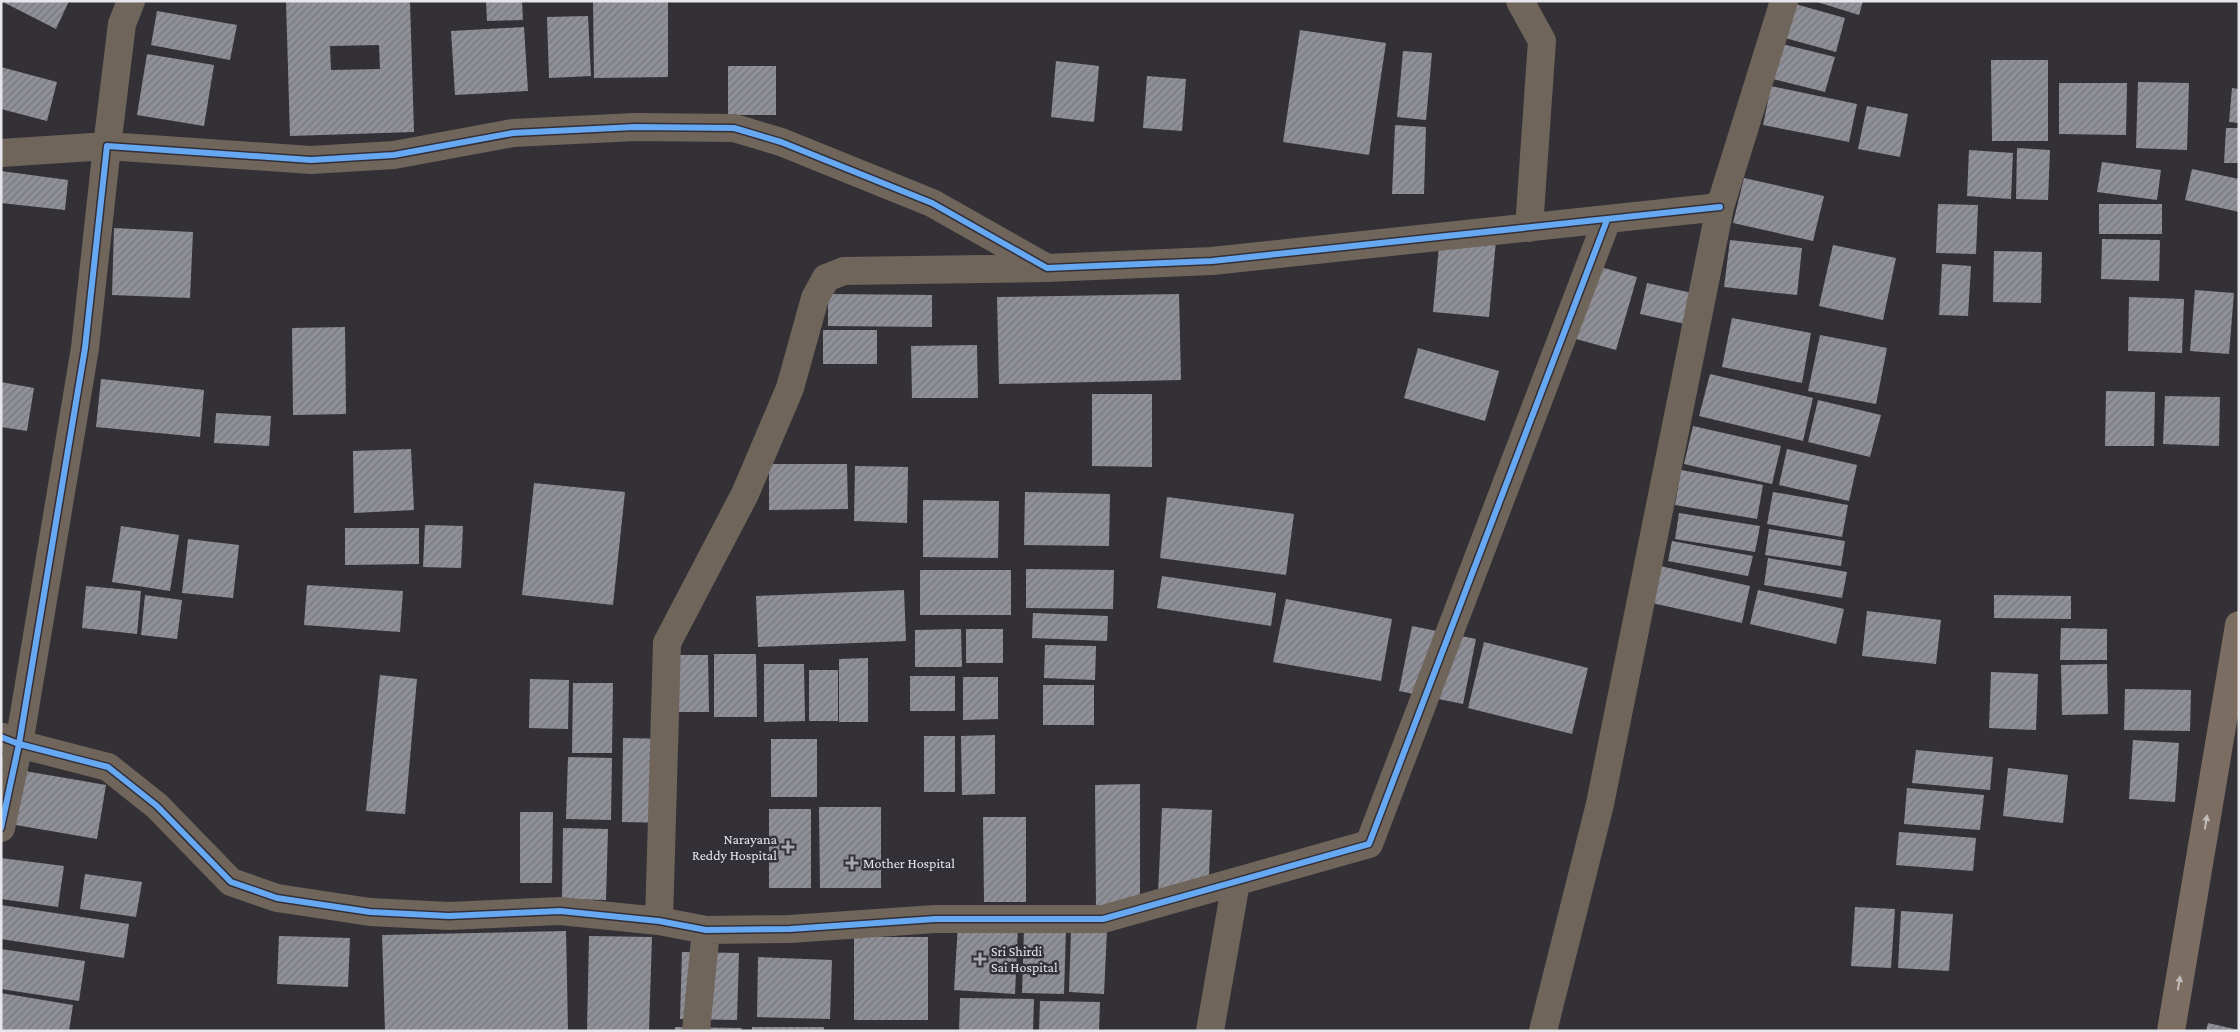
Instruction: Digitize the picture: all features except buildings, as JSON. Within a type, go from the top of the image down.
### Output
[{"type":"main road","points":[[2171,1031],[2239,625]]},
{"type":"street","points":[[1,828],[10,740],[85,348],[122,24],[131,1]]},
{"type":"street","points":[[1520,1],[1542,41],[1528,228]]},
{"type":"street","points":[[1543,1031],[1600,804],[1720,207],[1784,1]]},
{"type":"street","points":[[1,152],[107,146],[311,160],[394,155],[513,134],[636,127],[734,128],[781,142],[932,203],[1048,268]]},
{"type":"street","points":[[658,921],[667,643],[748,485],[790,388],[815,298],[826,278],[844,271],[1048,268],[1212,261],[1720,207]]},
{"type":"street","points":[[10,740],[108,766],[157,806],[231,882],[277,898],[370,912],[450,916],[560,911],[658,921],[706,930],[790,928],[935,919],[1103,919],[1369,844],[1607,220]]},
{"type":"street","points":[[1210,1031],[1236,882]]},
{"type":"street","points":[[696,1031],[706,930]]},
{"type":"cycle path","points":[[1,828],[19,744],[85,348],[107,146],[311,160],[394,155],[513,133],[635,127],[734,128],[781,142],[932,203],[1047,268],[1212,261],[1720,207]]},
{"type":"cycle path","points":[[1,737],[19,744],[108,767],[157,806],[231,882],[277,898],[370,912],[449,916],[560,911],[659,921],[706,930],[790,929],[935,919],[1103,919],[1369,844],[1607,220]]},
{"type":"place","name":"Narayana Reddy Hospital","points":[[788,847]]},
{"type":"place","name":"Mother Hospital","points":[[852,863]]},
{"type":"place","name":"Sri Shirdi Sai Hospital","points":[[980,959]]}]
